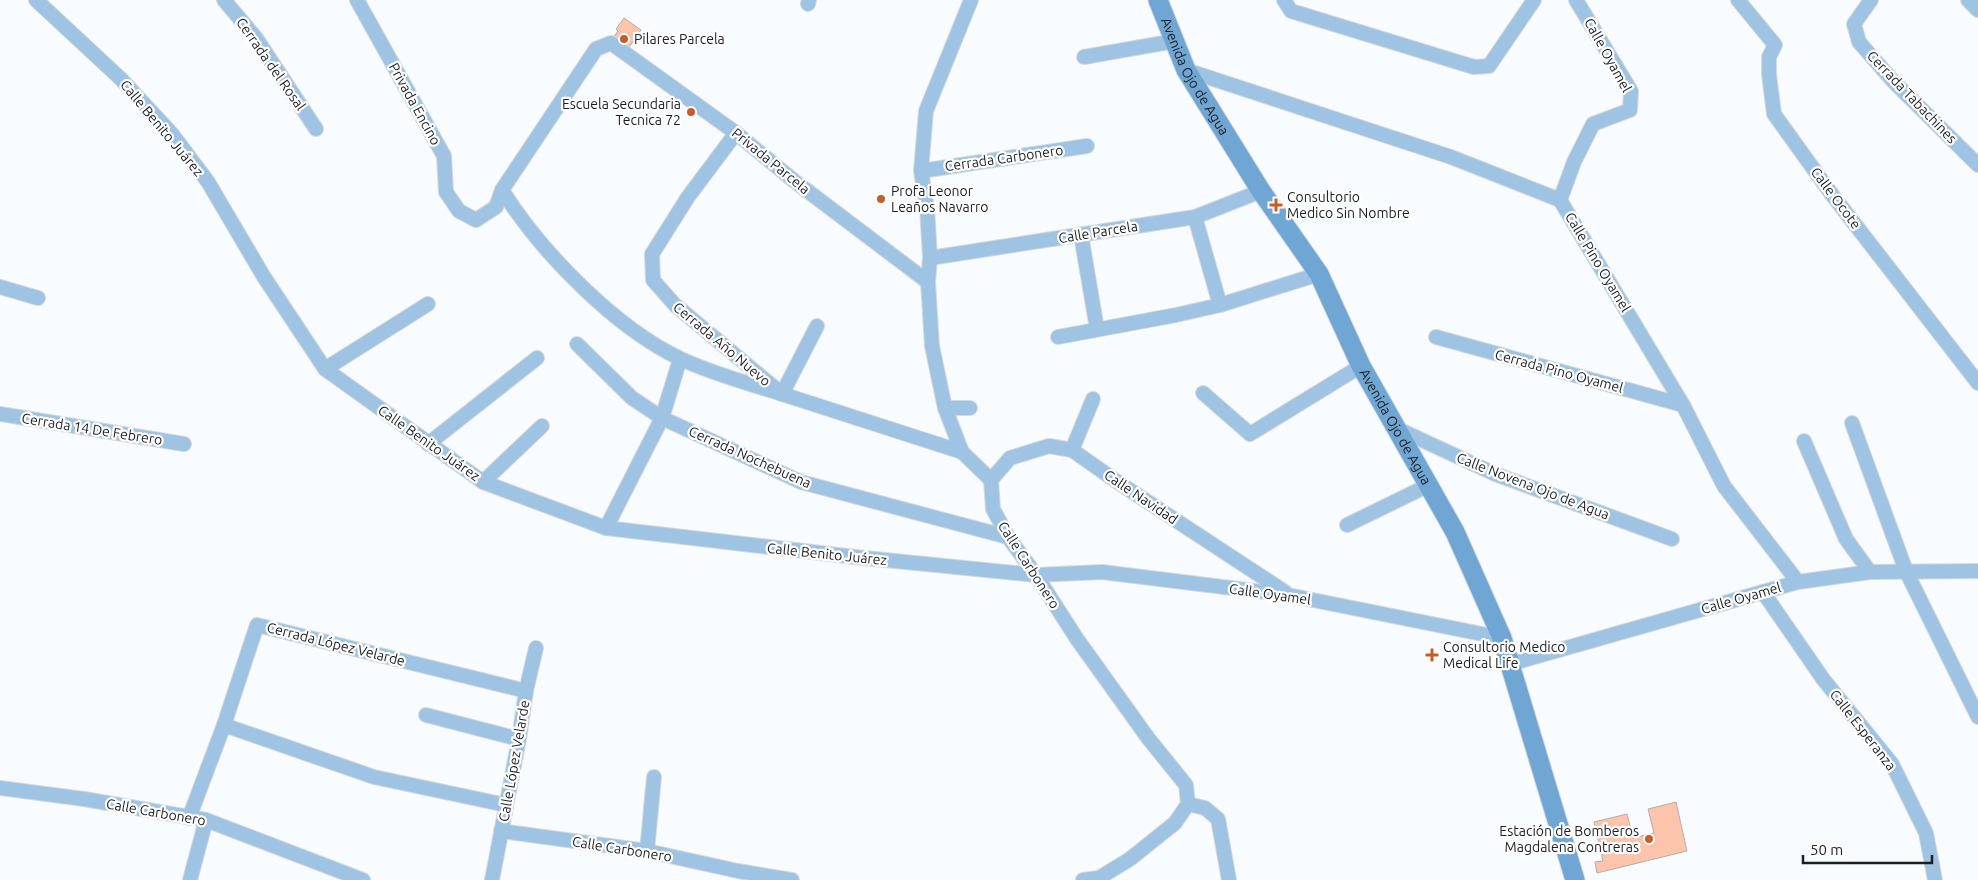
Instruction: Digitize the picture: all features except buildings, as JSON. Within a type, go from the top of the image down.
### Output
[{"type":"street","name":"Calle Benito Juárez","points":[[36,0],[121,78],[172,134],[208,182],[264,277],[324,369],[483,482],[606,528],[855,558],[1036,575]]},
{"type":"street","name":"Cerrada del Rosal","points":[[224,0],[256,38],[316,128]]},
{"type":"street","name":"Privada Encino","points":[[357,0],[444,156],[446,192],[459,211],[476,220],[496,207],[502,190]]},
{"type":"street","points":[[971,0],[926,111],[921,171],[927,207],[930,258],[928,282],[932,346],[944,408],[962,452],[991,480]]},
{"type":"street","name":"Avenida Ojo de Agua","points":[[1158,0],[1186,70],[1261,191],[1318,274],[1361,366],[1455,532],[1502,638],[1574,880]]},
{"type":"street","points":[[1284,0],[1292,11],[1474,66],[1489,66],[1534,0]]},
{"type":"street","name":"Calle Oyamel","points":[[1560,200],[1574,162],[1593,124],[1615,118],[1630,110],[1631,91],[1576,0]]},
{"type":"street","name":"Calle Ocote","points":[[1738,0],[1775,45],[1769,57],[1774,114],[1833,196],[1978,383]]},
{"type":"street","name":"Cerrada Tabachines","points":[[1872,0],[1854,24],[1859,42],[1893,81],[1978,165]]},
{"type":"street","points":[[1968,0],[1978,10]]},
{"type":"street","points":[[1084,57],[1175,41]]},
{"type":"street","name":"Privada Parcela","points":[[502,190],[596,49],[611,43],[736,133],[792,180],[928,282]]},
{"type":"street","name":"Calle Pino Oyamel","points":[[1186,70],[1451,157],[1560,200],[1683,405],[1724,486],[1798,582]]},
{"type":"street","name":"Cerrada Año Nuevo","points":[[736,133],[688,198],[652,254],[653,280],[675,306],[782,394],[962,452]]},
{"type":"street","name":"Cerrada Carbonero","points":[[921,171],[1087,146]]},
{"type":"street","points":[[502,190],[517,214],[537,239],[595,298],[642,338],[680,358],[713,372],[782,394],[817,326]]},
{"type":"street","name":"Calle Parcela","points":[[930,258],[1195,217],[1261,191]]},
{"type":"street","points":[[1195,217],[1220,305]]},
{"type":"street","points":[[1081,234],[1097,329]]},
{"type":"street","points":[[1058,337],[1220,305],[1318,274]]},
{"type":"street","points":[[0,287],[38,298]]},
{"type":"street","points":[[324,369],[428,304]]},
{"type":"street","name":"Cerrada Pino Oyamel","points":[[1436,337],[1683,405]]},
{"type":"street","name":"Cerrada Nochebuena","points":[[577,344],[632,398],[662,418],[801,482],[1008,537]]},
{"type":"street","points":[[428,444],[537,358]]},
{"type":"street","points":[[606,528],[662,418],[680,358]]},
{"type":"street","points":[[1203,393],[1250,434],[1361,366]]},
{"type":"street","points":[[1072,450],[1092,399]]},
{"type":"street","points":[[944,408],[970,408]]},
{"type":"street","name":"Cerrada 14 De Febrero","points":[[0,414],[184,444]]},
{"type":"street","points":[[1852,423],[1906,571],[1978,717]]},
{"type":"street","points":[[483,482],[542,426]]},
{"type":"street","name":"Calle Novena Ojo de Agua","points":[[1396,428],[1494,474],[1672,539]]},
{"type":"street","points":[[1804,441],[1846,538],[1870,572]]},
{"type":"street","name":"Calle Navidad","points":[[991,480],[1010,458],[1049,446],[1072,450],[1288,595]]},
{"type":"street","name":"Calle Carbonero","points":[[991,480],[993,509],[1008,537],[1036,575],[1082,647],[1148,738],[1186,785],[1188,804]]},
{"type":"street","points":[[1347,524],[1429,485]]},
{"type":"street","name":"Calle Oyamel","points":[[1510,664],[1798,582],[1870,572],[1978,570]]},
{"type":"street","name":"Calle Oyamel","points":[[1036,575],[1102,572],[1288,595],[1502,638]]},
{"type":"street","name":"Calle Esperanza","points":[[1763,592],[1823,679],[1892,764],[1926,833],[1935,880]]},
{"type":"street","name":"Cerrada López Velarde","points":[[189,818],[224,725],[257,625],[526,691]]},
{"type":"street","name":"Calle López Velarde","points":[[501,831],[519,739],[526,691],[536,648]]},
{"type":"street","points":[[426,715],[519,739]]},
{"type":"street","points":[[224,725],[374,777],[506,805]]},
{"type":"street","points":[[647,851],[654,777]]},
{"type":"street","name":"Calle Carbonero","points":[[0,788],[84,799],[206,820],[363,880]]},
{"type":"street","points":[[1083,880],[1099,879],[1130,859],[1176,823],[1188,804],[1205,808],[1218,819],[1229,880]]},
{"type":"street","points":[[190,880],[206,820]]},
{"type":"street","points":[[492,880],[501,831]]},
{"type":"street","name":"Calle Carbonero","points":[[501,831],[647,851],[737,875],[792,880]]},
{"type":"place","name":"Pilares Parcela","points":[[624,39]]},
{"type":"place","name":"Escuela Secundaria Tecnica 72","points":[[691,112]]},
{"type":"place","name":"Profa Leonor Leaños Navarro","points":[[881,199]]},
{"type":"place","name":"Consultorio Medico Sin Nombre","points":[[1276,205]]},
{"type":"place","name":"Consultorio Medico Medical Life","points":[[1432,655]]},
{"type":"place","name":"Estación de Bomberos Magdalena Contreras","points":[[1649,839]]}]
